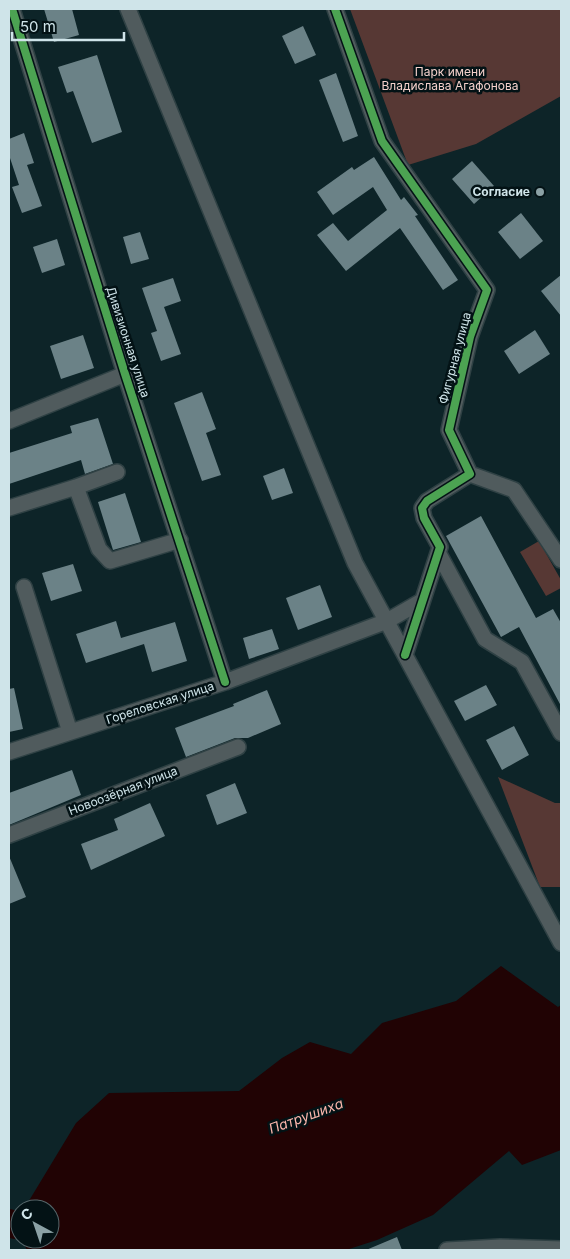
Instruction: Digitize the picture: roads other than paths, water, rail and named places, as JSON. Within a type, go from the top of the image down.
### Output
[{"type":"street","name":"Дивизионная улица","points":[[12,9],[125,374],[225,682]]},
{"type":"street","points":[[128,9],[355,563],[561,943]]},
{"type":"street","name":"Фигурная улица","points":[[335,9],[382,140],[487,290],[470,337],[449,430],[470,474]]},
{"type":"street","points":[[9,421],[125,374]]},
{"type":"street","points":[[9,508],[116,472]]},
{"type":"street","points":[[405,655],[420,602],[440,547],[424,518],[422,508],[427,501],[470,474],[514,490],[561,560]]},
{"type":"street","points":[[76,487],[99,549],[110,561],[180,540]]},
{"type":"street","points":[[439,554],[485,639],[522,662],[561,733]]},
{"type":"street","points":[[24,587],[70,732]]},
{"type":"street","name":"Гореловская улица","points":[[9,752],[225,682],[387,621],[420,602]]},
{"type":"street","name":"Новоозёрная улица","points":[[9,835],[238,747]]},
{"type":"street","points":[[447,1250],[500,1247],[561,1250]]},
{"type":"water","name":"Патрушиха","points":[[501,966],[558,1007],[561,1005],[561,1150],[522,1165],[509,1151],[433,1215],[377,1240],[346,1250],[27,1250],[60,1249],[60,1199],[30,1199],[76,1123],[109,1093],[239,1091],[282,1058],[310,1042],[351,1054],[382,1023],[456,1001]]},
{"type":"place","name":"Согласие","points":[[540,192]]},
{"type":"park label","name":"Парк имени Владислава Агафонова","points":[[450,79]]}]
